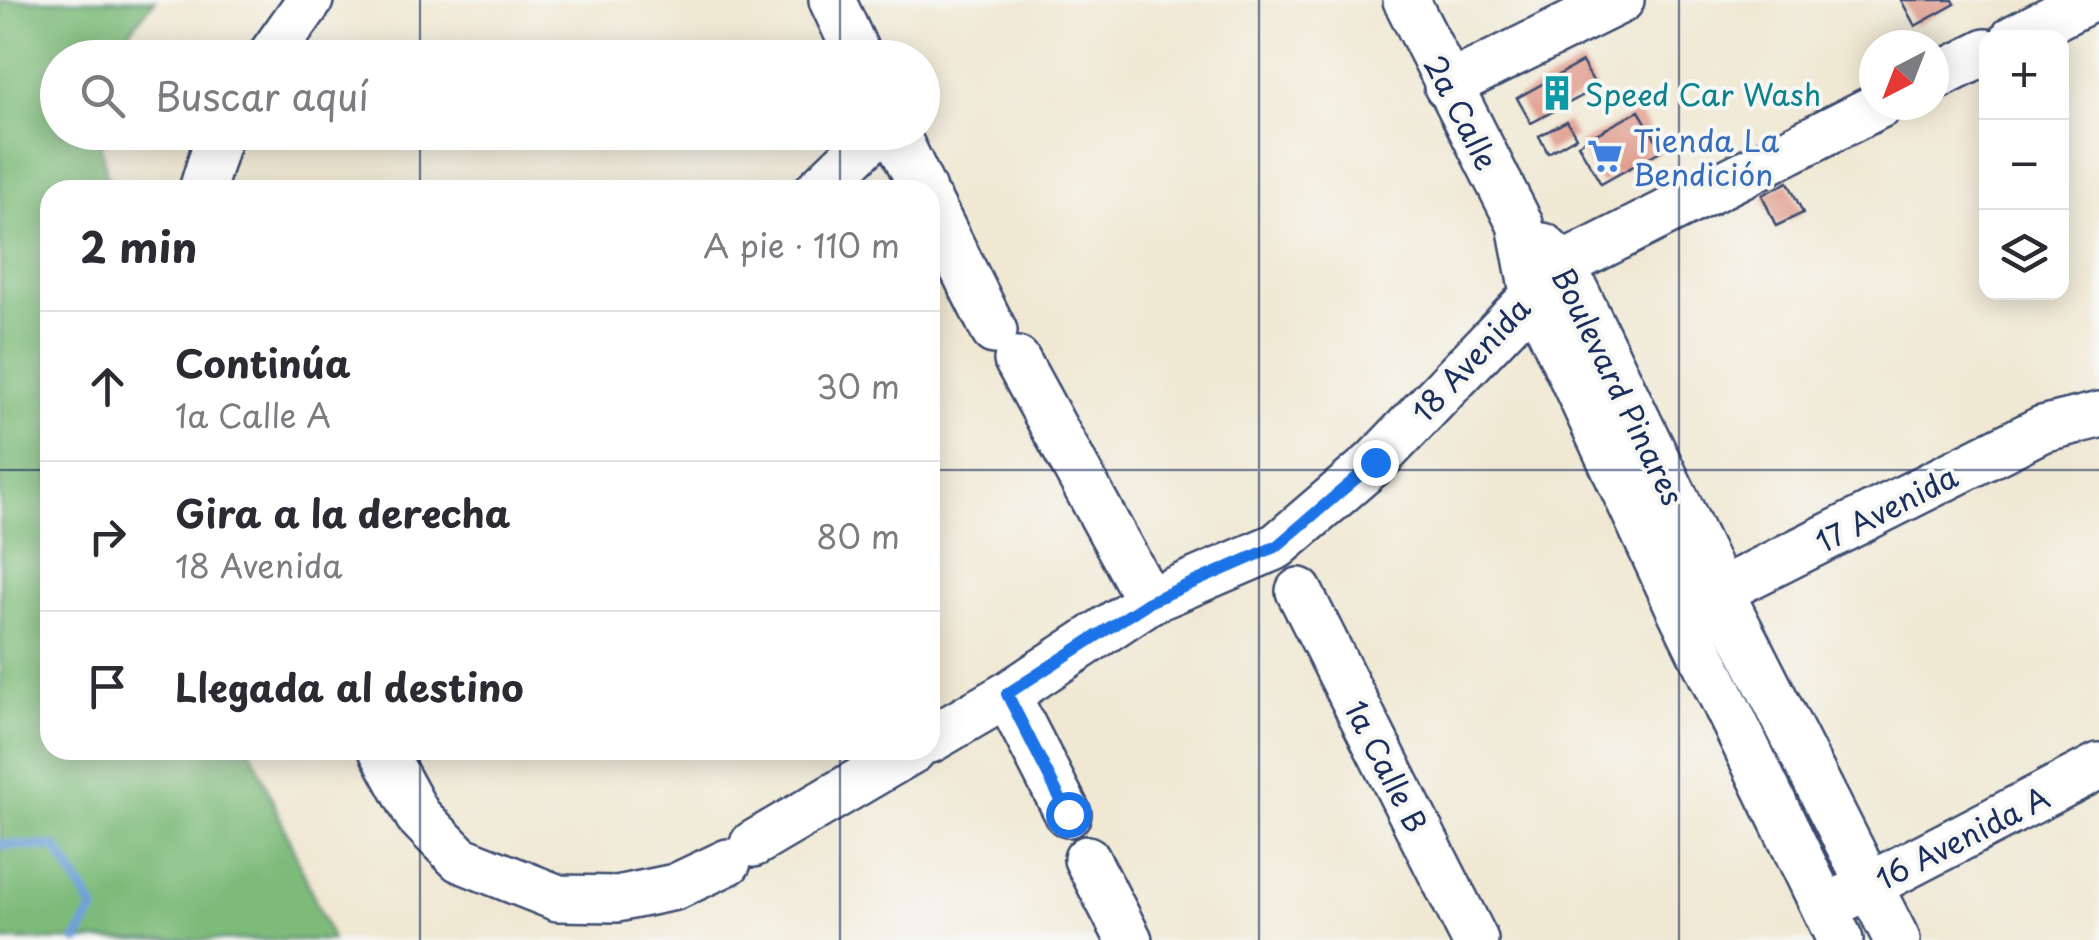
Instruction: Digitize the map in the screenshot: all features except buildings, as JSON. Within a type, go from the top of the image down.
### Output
[{"type":"street","points":[[282,40],[310,0]]},
{"type":"street","points":[[832,0],[851,40]]},
{"type":"street","name":"2a Calle","points":[[1406,0],[1520,224]]},
{"type":"street","points":[[1447,86],[1621,0]]},
{"type":"street","points":[[2030,30],[2089,0]]},
{"type":"street","points":[[1949,70],[1979,56]]},
{"type":"street","name":"18 Avenida","points":[[940,734],[1149,602],[1277,546],[1375,462],[1548,279],[1859,116]]},
{"type":"street","points":[[205,180],[214,150]]},
{"type":"street","points":[[828,180],[859,150]]},
{"type":"street","points":[[903,150],[918,180]]},
{"type":"street","points":[[940,223],[1149,602]]},
{"type":"street","name":"Boulevard Pinares","points":[[1520,224],[1720,590],[1897,940]]},
{"type":"street","name":"Boulevard Pinares","points":[[1548,279],[1678,606],[1832,924]]},
{"type":"street","name":"17 Avenida","points":[[1678,606],[1720,590],[2042,430],[2097,414]]},
{"type":"street","name":"1a Calle B","points":[[1299,591],[1474,940]]},
{"type":"street","points":[[1007,694],[1068,814]]},
{"type":"street","points":[[387,760],[418,816],[460,859],[558,898],[617,899],[675,887],[741,853],[896,760]]},
{"type":"street","name":"16 Avenida A","points":[[1832,924],[1869,884],[2099,766]]},
{"type":"street","points":[[1087,859],[1129,940]]},
{"type":"green space","points":[[0,0],[155,0],[123,40],[40,40],[40,150],[102,150],[108,180],[40,180],[40,760],[255,760],[332,940],[0,940]]},
{"type":"waterway","points":[[0,844],[56,847],[94,909],[77,940]]},
{"type":"place","name":"Speed Car Wash","points":[[1557,93]]},
{"type":"place","name":"Tienda La Bendición","points":[[1605,156]]},
{"type":"route","points":[[1068,814],[1007,694],[1149,602],[1277,546],[1375,462]]}]
